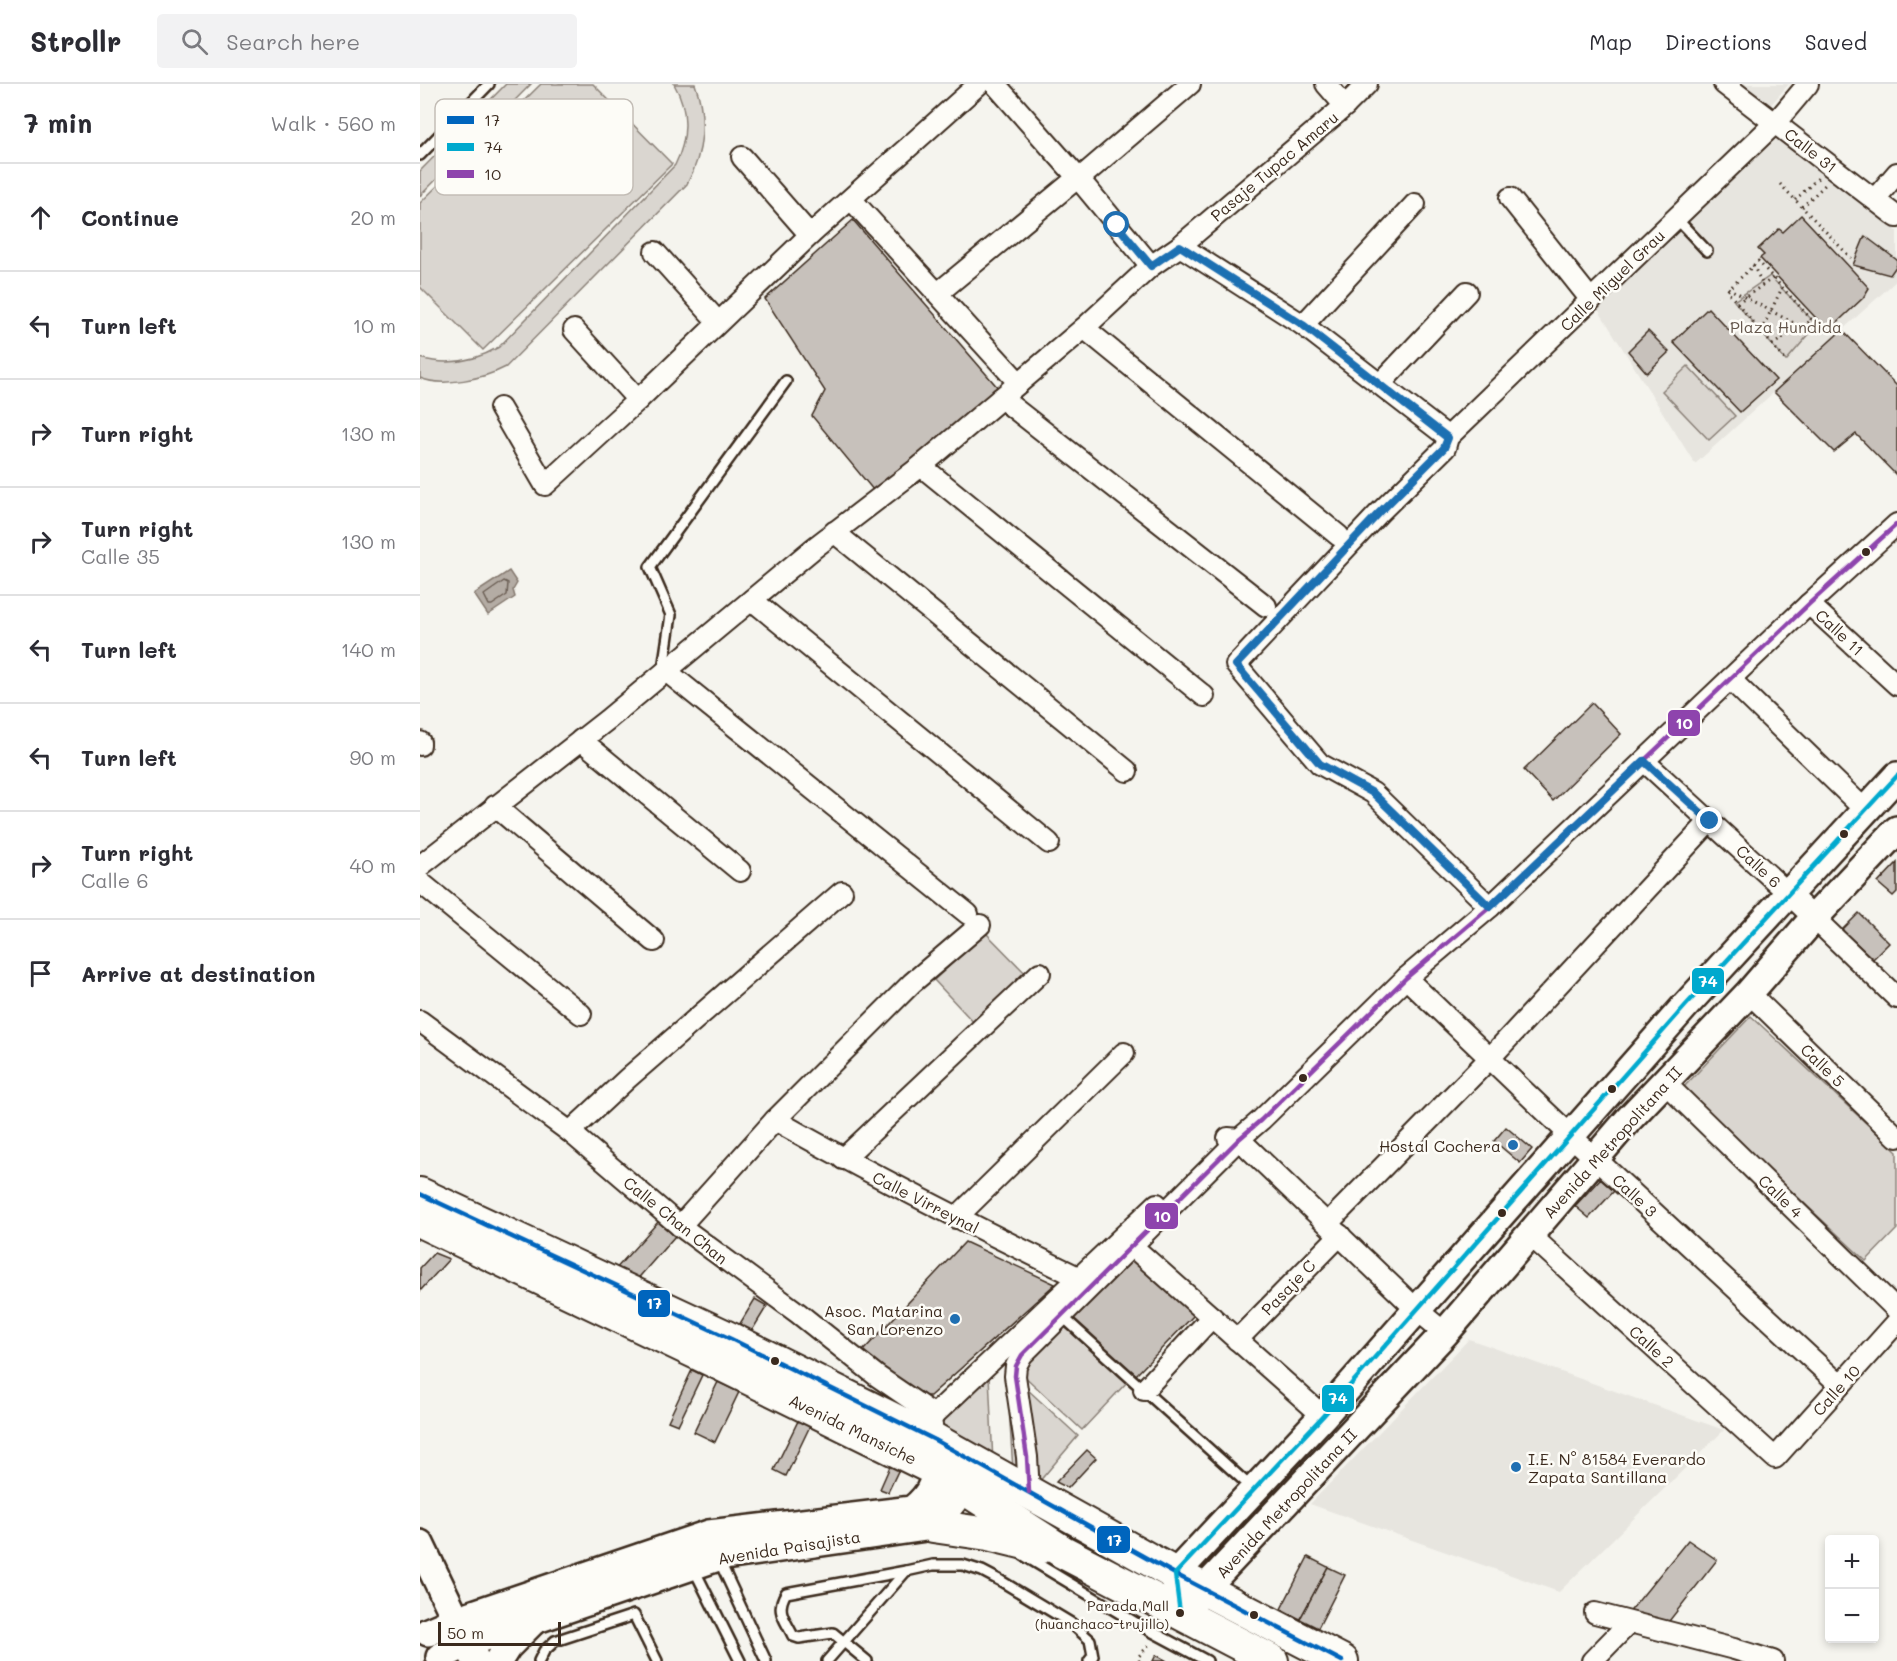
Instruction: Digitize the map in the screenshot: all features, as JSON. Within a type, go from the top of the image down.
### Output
[{"type":"highway","name":"Avenida Mansiche","points":[[420,1194],[514,1252],[725,1351],[954,1471],[1063,1552],[1272,1661]]},
{"type":"highway","name":"Avenida Mansiche","points":[[420,1221],[514,1252]]},
{"type":"highway","name":"Avenida Mansiche","points":[[725,1351],[934,1428],[954,1471],[1029,1492],[1175,1574],[1342,1661]]},
{"type":"highway","points":[[933,1526],[988,1534],[1063,1552]]},
{"type":"main road","name":"Avenida Metropolitana II","points":[[1175,1574],[1323,1416],[1686,1005],[1897,776]]},
{"type":"main road","name":"Avenida Metropolitana II","points":[[1180,1613],[1205,1590],[1445,1333],[1595,1158],[1749,993],[1813,919],[1895,836]]},
{"type":"main road","points":[[933,1526],[954,1500],[954,1471]]},
{"type":"main road","name":"Avenida Paisajista","points":[[441,1659],[467,1641],[713,1545],[912,1510],[954,1471]]},
{"type":"main road","name":"Avenida Paisajista","points":[[713,1545],[933,1526]]},
{"type":"main road","points":[[420,1544],[467,1641]]},
{"type":"main road","name":"Avenida Paisajista","points":[[424,1623],[467,1641],[536,1619],[686,1554]]},
{"type":"main road","points":[[1175,1574],[1180,1613]]},
{"type":"main road","points":[[498,1661],[507,1647],[536,1619]]},
{"type":"main road","points":[[424,1623],[441,1659]]},
{"type":"street","points":[[500,408],[545,485],[638,400],[810,235],[979,84]]},
{"type":"street","points":[[995,84],[1075,181],[1151,266]]},
{"type":"street","points":[[938,293],[1190,84]]},
{"type":"street","points":[[1326,84],[1345,106]]},
{"type":"street","name":"Pasaje Tupac Amaru","points":[[420,866],[581,740],[834,532],[921,466],[1084,328],[1151,266],[1180,246],[1345,106],[1367,84]]},
{"type":"street","name":"Calle 31","points":[[1724,84],[1897,217]]},
{"type":"street","name":"Calle Miguel Grau","points":[[1490,907],[1373,793],[1320,764],[1236,665],[1379,513],[1444,448],[1448,438],[1776,123],[1808,84]]},
{"type":"street","points":[[742,157],[810,235]]},
{"type":"street","points":[[1875,200],[1897,173]]},
{"type":"street","points":[[1510,198],[1591,300]]},
{"type":"street","points":[[851,199],[1019,383]]},
{"type":"street","points":[[1303,325],[1415,204]]},
{"type":"street","points":[[1180,246],[1303,325],[1448,438]]},
{"type":"street","points":[[655,252],[718,322]]},
{"type":"street","points":[[1380,384],[1467,292]]},
{"type":"street","points":[[1084,328],[1339,536]]},
{"type":"street","points":[[574,330],[638,400]]},
{"type":"street","points":[[1001,398],[1266,606]]},
{"type":"street","points":[[921,466],[1204,696]]},
{"type":"street","points":[[934,1428],[1080,1278],[1127,1242],[1262,1120],[1406,978],[1490,907],[1809,604],[1897,524]]},
{"type":"street","points":[[834,532],[1127,771]]},
{"type":"street","points":[[752,600],[1049,843]]},
{"type":"street","name":"Calle 11","points":[[1809,604],[1897,685]]},
{"type":"street","points":[[664,673],[974,919],[775,1120],[680,1226]]},
{"type":"street","points":[[1730,679],[1865,810]]},
{"type":"street","points":[[581,740],[740,871]]},
{"type":"street","name":"Calle 6","points":[[1644,761],[1789,894],[1897,998]]},
{"type":"street","points":[[495,806],[654,941]]},
{"type":"street","name":"Pasaje C","points":[[1237,1340],[1334,1229],[1710,821]]},
{"type":"street","points":[[420,882],[581,1014]]},
{"type":"street","points":[[570,1132],[628,1078],[842,892]]},
{"type":"street","points":[[843,1159],[1040,973]]},
{"type":"street","name":"Calle 3","points":[[1406,978],[1571,1136],[1840,1385]]},
{"type":"street","name":"Calle 5","points":[[1749,993],[1897,1137]]},
{"type":"street","name":"Calle Chan Chan","points":[[420,1022],[570,1132],[680,1226],[904,1396],[934,1428]]},
{"type":"street","points":[[956,1218],[1124,1053]]},
{"type":"street","name":"Calle 4","points":[[1664,1082],[1897,1310]]},
{"type":"street","name":"Calle Virreynal","points":[[775,1120],[843,1159],[956,1218],[1080,1278]]},
{"type":"street","points":[[1239,1139],[1417,1310],[1445,1333]]},
{"type":"street","name":"Calle 2","points":[[1530,1235],[1775,1458]]},
{"type":"street","points":[[1029,1492],[1027,1457],[1015,1376],[1016,1366],[1022,1355],[1062,1316],[1127,1242]]},
{"type":"street","points":[[1127,1242],[1323,1416]]},
{"type":"street","points":[[1144,1390],[1212,1317]]},
{"type":"street","name":"Calle 10","points":[[1775,1458],[1897,1322]]},
{"type":"street","points":[[1595,1613],[1773,1661]]},
{"type":"street","points":[[1592,1661],[1629,1623]]},
{"type":"lane","points":[[474,99],[489,84]]},
{"type":"lane","points":[[420,155],[435,140]]},
{"type":"lane","points":[[1676,218],[1707,251]]},
{"type":"lane","points":[[664,673],[671,615],[650,567],[786,381]]},
{"type":"lane","points":[[1062,1316],[1254,1489]]},
{"type":"lane","points":[[988,1534],[1136,1623],[1207,1661]]},
{"type":"lane","points":[[713,1545],[766,1661]]},
{"type":"lane","points":[[686,1554],[740,1661]]},
{"type":"lane","points":[[867,1661],[833,1633],[799,1638],[793,1636],[780,1610],[779,1603],[786,1593],[933,1565],[963,1565],[982,1571],[1071,1623],[1090,1640],[1093,1656],[1089,1661]]},
{"type":"lane","points":[[828,1661],[906,1571]]},
{"type":"lane","points":[[539,1661],[544,1651],[555,1641],[634,1615],[657,1661]]},
{"type":"path","points":[[1795,200],[1835,168]]},
{"type":"path","points":[[1802,207],[1835,168]]},
{"type":"path","points":[[1780,184],[1851,258]]},
{"type":"path","points":[[1728,288],[1758,261],[1812,320],[1772,345]]},
{"type":"path","points":[[1754,265],[1764,285]]},
{"type":"path","points":[[1737,303],[1773,278]]},
{"type":"path","points":[[1728,288],[1801,327]]},
{"type":"path","points":[[1728,288],[1727,291],[1786,361]]},
{"type":"path","points":[[1761,331],[1782,288]]},
{"type":"shaded area","points":[[1738,84],[1789,84],[1769,107]]},
{"type":"shaded area","points":[[1777,139],[1897,231],[1897,280],[1695,464],[1594,303]]},
{"type":"shaded area","name":"I.E. N° 81584 Everardo Zapata Santillana","points":[[1469,1339],[1724,1430],[1559,1592],[1310,1504]]},
{"type":"green space","points":[[506,84],[531,84],[516,99],[491,99]]},
{"type":"green space","points":[[541,84],[593,84],[608,99],[526,99]]},
{"type":"green space","points":[[674,84],[695,84],[701,109],[700,147],[687,184],[506,367],[487,375],[452,382],[429,381],[420,378],[420,358],[441,362],[461,361],[480,356],[499,347],[675,165],[682,145],[685,124],[682,104]]},
{"type":"green space","points":[[633,125],[672,164],[483,350],[420,287],[420,203],[435,188],[435,195],[633,195]]},
{"type":"green space","points":[[435,156],[435,181],[420,196],[420,171]]},
{"type":"green space","name":"Plaza Hundida","points":[[1770,276],[1817,325],[1786,361],[1734,301]]},
{"type":"green space","points":[[1688,366],[1735,416],[1709,440],[1662,391]]},
{"type":"green space","points":[[986,933],[1028,976],[976,1025],[934,980]]},
{"type":"green space","points":[[1751,1016],[1897,1152],[1897,1229],[1866,1261],[1682,1089]]},
{"type":"green space","points":[[1063,1323],[1129,1380],[1082,1430],[1019,1371]]},
{"type":"green space","points":[[989,1375],[993,1463],[940,1436],[938,1423]]},
{"type":"green space","points":[[1014,1377],[1078,1436],[1038,1483],[1013,1470],[1008,1393]]},
{"type":"water","points":[[509,571],[517,583],[513,590],[515,597],[488,615],[474,594]]},
{"type":"building","points":[[1801,215],[1869,288],[1863,298],[1828,331],[1760,258],[1764,255],[1758,249],[1779,229],[1783,232]]},
{"type":"building","points":[[853,220],[999,389],[874,491],[812,416],[825,391],[765,299]]},
{"type":"building","points":[[1865,236],[1897,260],[1897,265],[1890,275],[1853,265]]},
{"type":"building","points":[[1708,308],[1776,380],[1740,412],[1673,342]]},
{"type":"building","points":[[1842,330],[1897,386],[1897,476],[1856,434],[1834,452],[1774,392]]},
{"type":"building","points":[[1648,331],[1669,352],[1647,373],[1628,351]]},
{"type":"building","points":[[1592,703],[1621,734],[1553,801],[1524,770]]},
{"type":"building","points":[[1897,863],[1897,892],[1893,896],[1878,883]]},
{"type":"building","points":[[1859,913],[1889,943],[1873,959],[1842,930]]},
{"type":"building","name":"Hostal Cochera","points":[[1506,1127],[1532,1149],[1520,1163],[1494,1141]]},
{"type":"building","points":[[1600,1179],[1614,1191],[1589,1218],[1575,1206]]},
{"type":"building","points":[[658,1222],[675,1236],[634,1283],[613,1272]]},
{"type":"building","name":"Asoc. Matarina San Lorenzo","points":[[965,1242],[1055,1284],[930,1396],[916,1396],[861,1353]]},
{"type":"building","points":[[434,1253],[449,1259],[420,1291],[420,1268]]},
{"type":"building","points":[[1129,1257],[1196,1313],[1136,1375],[1070,1317]]},
{"type":"building","points":[[755,1299],[767,1306],[745,1342],[733,1335]]},
{"type":"building","points":[[692,1370],[702,1375],[678,1425],[668,1421]]},
{"type":"building","points":[[718,1382],[739,1392],[715,1442],[694,1432]]},
{"type":"building","points":[[799,1419],[811,1424],[786,1476],[774,1470]]},
{"type":"building","points":[[1087,1450],[1096,1458],[1068,1488],[1056,1482]]},
{"type":"building","points":[[891,1464],[899,1469],[888,1492],[880,1489]]},
{"type":"building","points":[[1688,1540],[1717,1560],[1666,1625],[1627,1615]]},
{"type":"building","points":[[1308,1557],[1328,1567],[1300,1619],[1281,1609]]},
{"type":"building","points":[[1328,1567],[1345,1575],[1318,1628],[1300,1619]]},
{"type":"building","points":[[1156,1655],[1167,1661],[1153,1661]]},
{"type":"transit line","name":"10","points":[[1029,1492],[1027,1457],[1015,1376],[1016,1366],[1022,1355],[1239,1139],[1406,978],[1490,907],[1809,604],[1897,524]]},
{"type":"transit line","name":"74","points":[[1180,1613],[1175,1574],[1323,1416],[1686,1005],[1897,776]]},
{"type":"transit line","name":"17","points":[[420,1194],[731,1339],[935,1440],[1175,1574],[1342,1661]]},
{"type":"place","name":"Hostal Cochera","points":[[1513,1145]]},
{"type":"place","name":"Asoc. Matarina San Lorenzo","points":[[955,1319]]},
{"type":"place","name":"I.E. N° 81584 Everardo Zapata Santillana","points":[[1516,1467]]},
{"type":"place","name":"Parada Mall (huanchaco-trujillo)","points":[[1180,1613]]},
{"type":"route","points":[[1117,225],[1151,266],[1180,246],[1303,325],[1448,438],[1444,448],[1379,513],[1236,665],[1320,764],[1373,793],[1490,907],[1644,761],[1710,821]]}]
